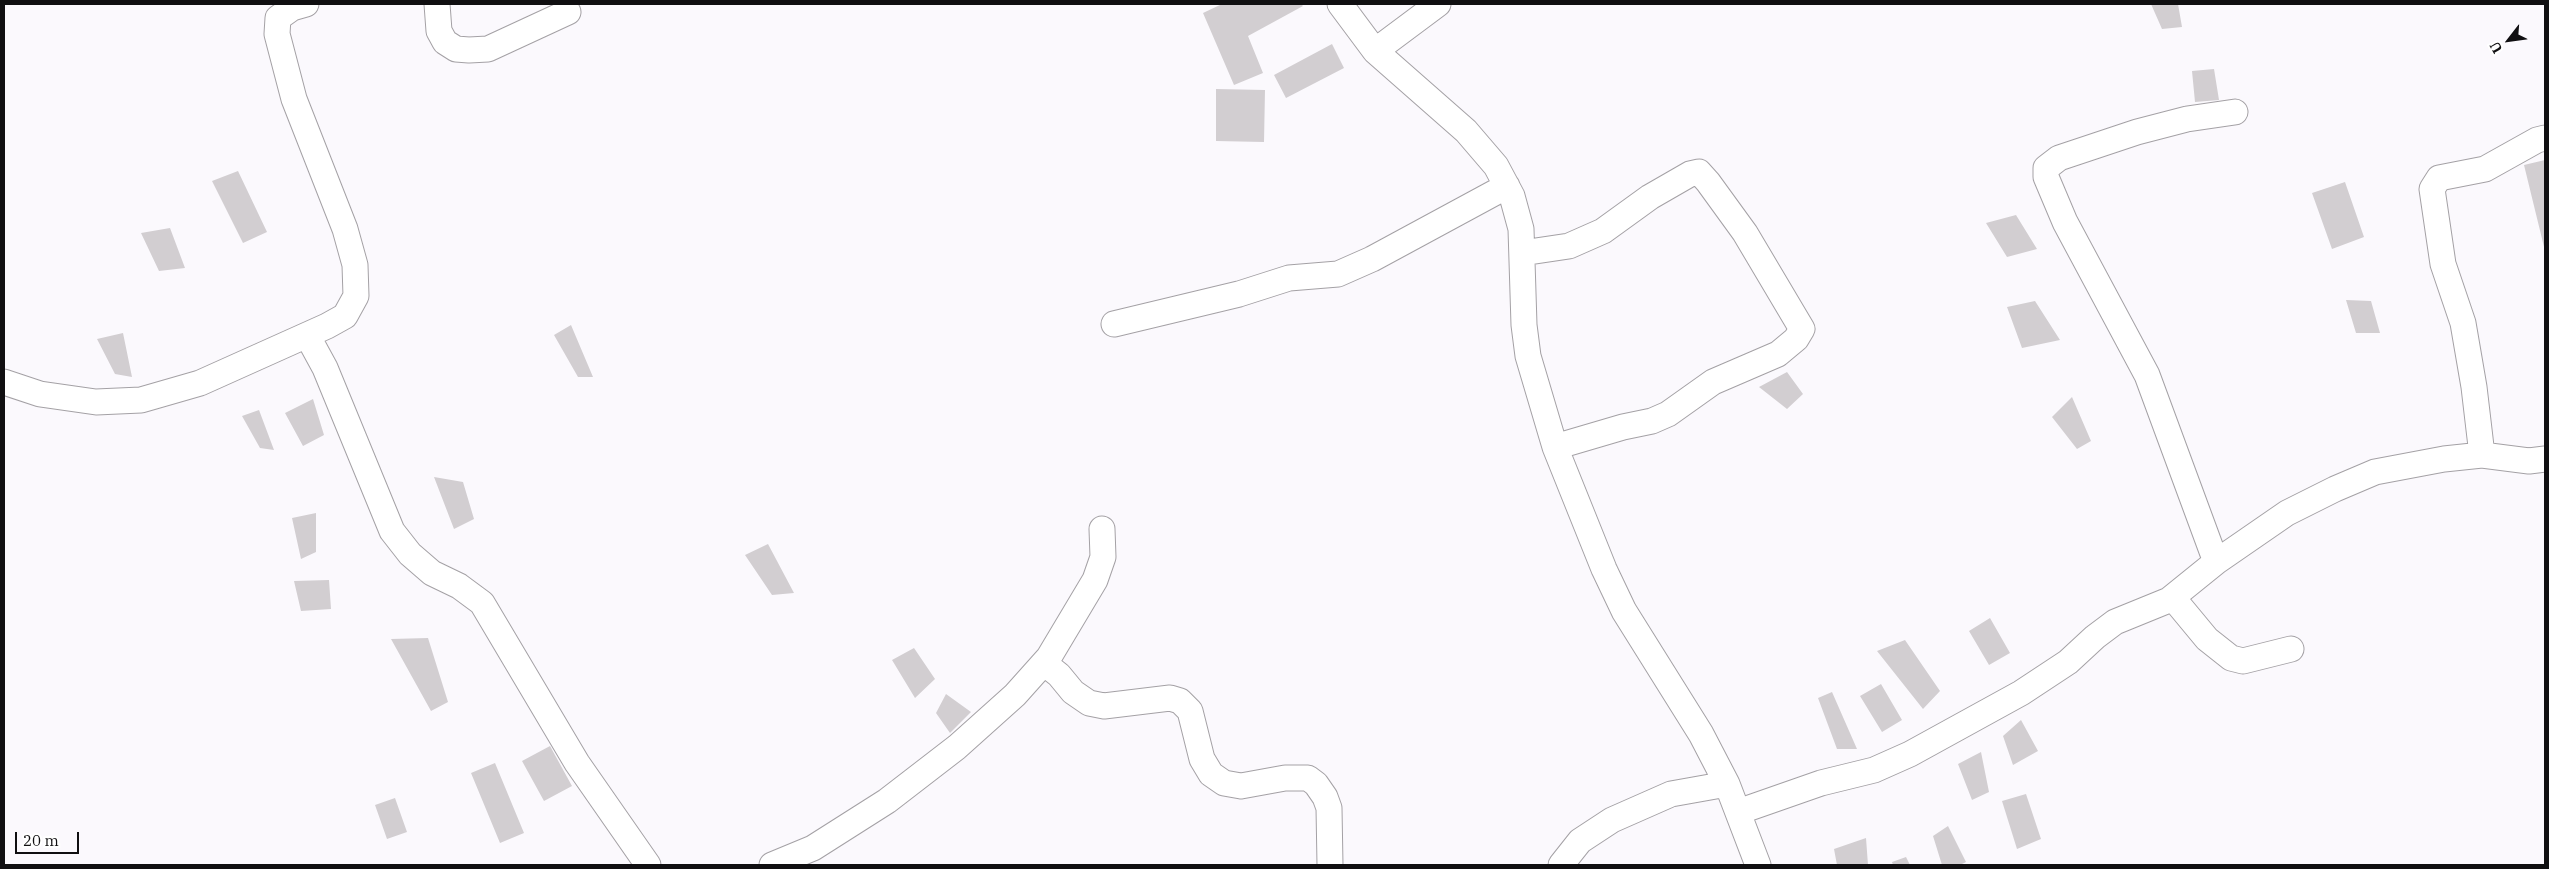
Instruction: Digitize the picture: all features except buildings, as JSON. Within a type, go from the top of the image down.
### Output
[{"type":"street","points":[[4,382],[40,394],[96,402],[141,400],[200,382],[307,335],[345,316],[356,296],[355,266],[345,229],[294,99],[277,34],[278,18],[292,8],[306,4]]},
{"type":"street","points":[[437,4],[440,31],[445,42],[456,48],[469,50],[488,50],[568,12]]},
{"type":"street","points":[[1340,4],[1375,51],[1466,131],[1496,166],[1512,196],[1521,229],[1524,325],[1528,356],[1555,447],[1604,569],[1624,611],[1701,734],[1727,784],[1758,865]]},
{"type":"street","points":[[1375,51],[1438,4]]},
{"type":"street","points":[[2216,562],[2147,375],[2065,222],[2046,177],[2046,168],[2059,158],[2137,132],[2181,120],[2235,112]]},
{"type":"street","points":[[2482,455],[2474,386],[2466,341],[2443,264],[2432,188],[2439,178],[2485,169],[2537,140],[2545,138]]},
{"type":"street","points":[[1522,252],[1569,246],[1603,231],[1650,197],[1690,174],[1699,172],[1745,233],[1802,329],[1796,339],[1778,354],[1713,382],[1668,414],[1652,422],[1623,426],[1555,447]]},
{"type":"street","points":[[1114,324],[1222,299],[1289,278],[1338,274],[1372,259],[1507,186]]},
{"type":"street","points":[[307,335],[329,377],[392,531],[410,554],[432,573],[459,586],[482,603],[577,763],[648,865]]},
{"type":"street","points":[[1738,812],[1821,783],[1874,770],[1910,754],[2021,693],[2068,662],[2114,622],[2173,598],[2216,562],[2287,513],[2375,472],[2444,459],[2482,455],[2529,462],[2545,460]]},
{"type":"street","points":[[772,865],[813,848],[887,801],[958,747],[1015,695],[1044,663],[1095,580],[1103,557],[1102,528]]},
{"type":"street","points":[[2173,598],[2207,639],[2231,658],[2242,662],[2291,649]]},
{"type":"street","points":[[1044,663],[1059,675],[1073,692],[1089,703],[1104,706],[1170,698],[1180,701],[1190,711],[1202,759],[1210,774],[1224,783],[1242,786],[1285,778],[1308,778],[1316,784],[1325,797],[1329,808],[1330,865]]},
{"type":"street","points":[[1561,865],[1580,841],[1612,820],[1671,794],[1727,784]]}]
